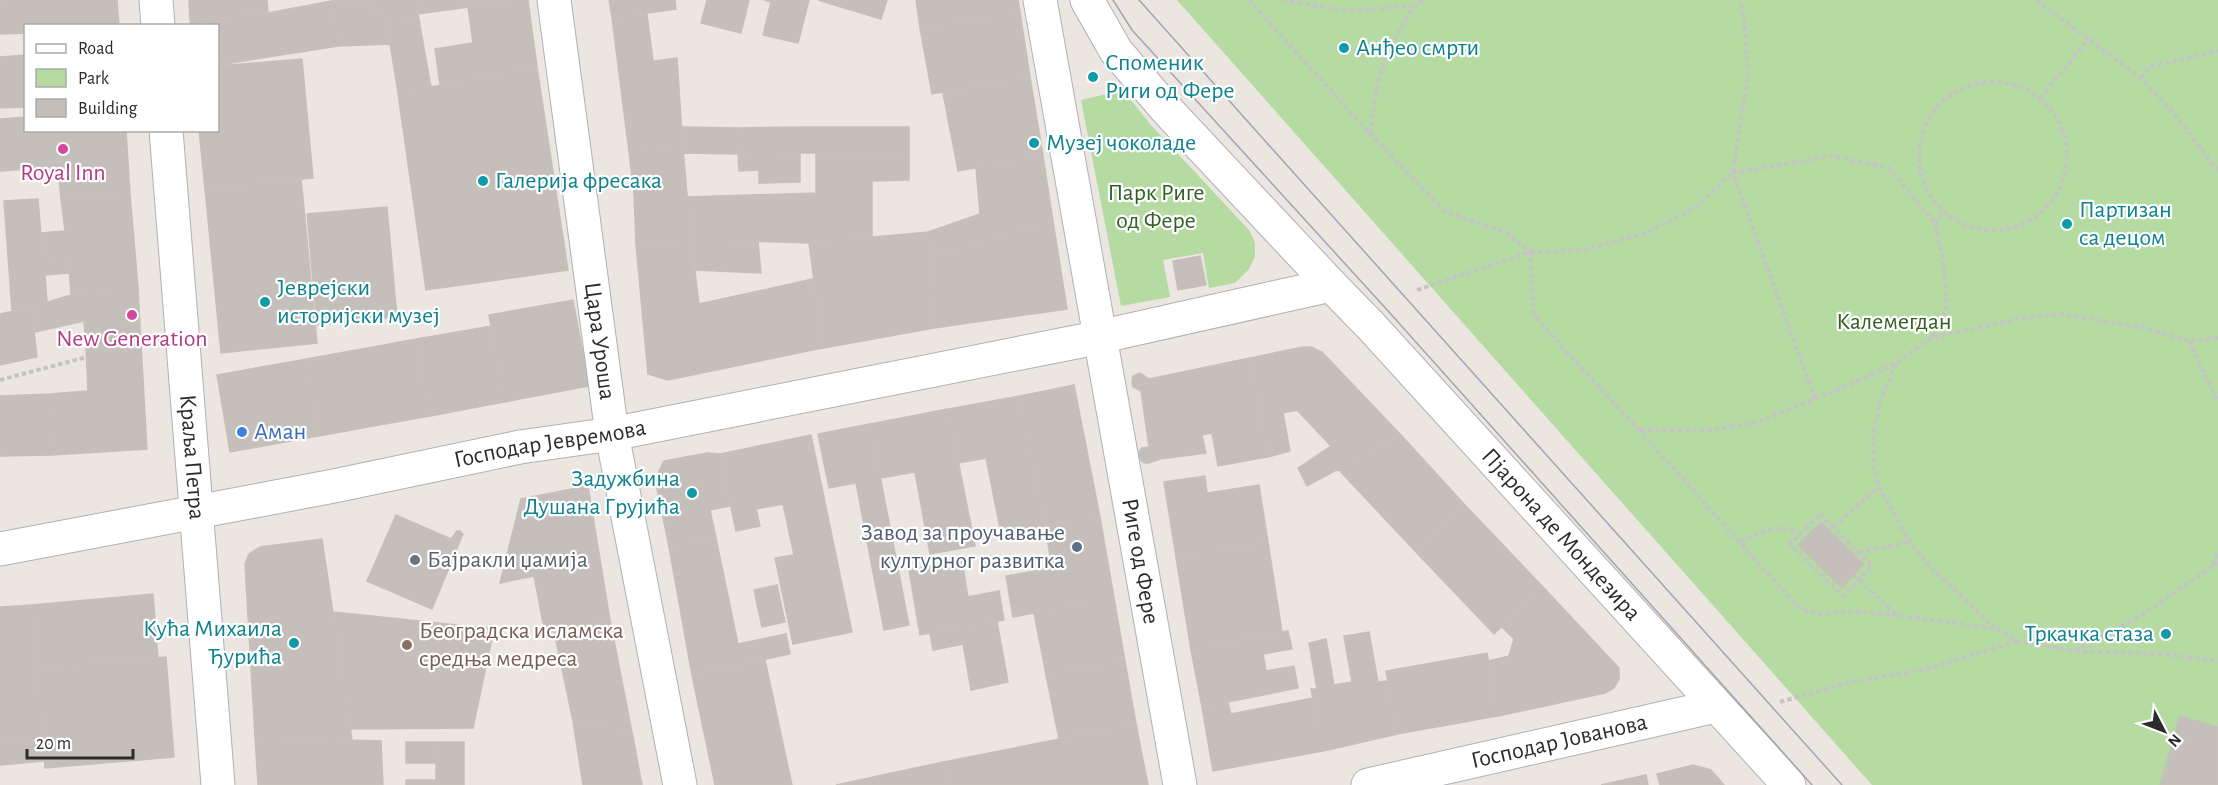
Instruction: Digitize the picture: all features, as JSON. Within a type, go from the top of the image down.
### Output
[{"type":"street","points":[[156,0],[158,24]]},
{"type":"street","name":"Цара Уроша","points":[[554,0],[612,434],[680,785]]},
{"type":"street","points":[[1040,0],[1100,337],[1330,285]]},
{"type":"street","name":"Пјарона де Мондезира","points":[[1087,0],[1116,51],[1167,110],[1371,326],[1789,785]]},
{"type":"street","name":"Краља Петра","points":[[166,132],[218,785]]},
{"type":"street","name":"Господар Јевремова","points":[[0,549],[520,447],[612,434],[1100,337]]},
{"type":"street","name":"Риге од Фере","points":[[1100,337],[1180,785]]},
{"type":"street","name":"Господар Јованова","points":[[1368,785],[1716,706]]},
{"type":"path","points":[[1249,0],[1371,135],[1444,211],[1507,233],[1530,252],[1534,316],[1797,606],[1808,612],[1821,614],[1850,612],[1895,615],[1997,629]]},
{"type":"path","points":[[1283,0],[1347,11],[1413,6],[1425,0]]},
{"type":"path","points":[[1740,0],[1744,18],[1748,74],[1733,173],[1815,399]]},
{"type":"path","points":[[2036,0],[2141,78],[2176,116],[2218,171]]},
{"type":"path","points":[[1371,135],[1375,91],[1387,52],[1413,6]]},
{"type":"path","points":[[2040,98],[2090,38]]},
{"type":"path","points":[[2141,78],[2151,66],[2218,51]]},
{"type":"path","points":[[1992,82],[2017,85],[2040,98],[2056,116],[2066,140],[2067,166],[2060,190],[2044,211],[2023,225],[2002,230],[1981,230],[1961,224],[1943,212],[1927,192],[1919,168],[1919,143],[1928,119],[1944,99],[1967,87],[1992,82]]},
{"type":"path","points":[[1418,290],[1530,252],[1584,250],[1646,233],[1695,208],[1733,173],[1832,156],[1889,168],[1935,223],[1944,265],[1947,307],[1931,338]]},
{"type":"path","points":[[1935,223],[1943,212]]},
{"type":"path","points":[[1639,430],[1724,428],[1758,422],[1896,363],[1931,338],[2023,318],[2060,314],[2145,328],[2189,341],[2218,338]]},
{"type":"path","points":[[2189,341],[2218,402]]},
{"type":"path","points":[[0,380],[87,357]]},
{"type":"path","points":[[1896,363],[1882,397],[1873,434],[1873,467],[1879,487],[1910,542],[1929,566],[1997,629],[2019,641],[2074,651],[2164,654],[2218,661]]},
{"type":"path","points":[[1833,528],[1879,487]]},
{"type":"path","points":[[1820,514],[1872,566],[1843,596],[1790,544],[1800,534],[1820,514]]},
{"type":"path","points":[[1741,543],[1755,533],[1770,529],[1788,529],[1800,534],[1804,540]]},
{"type":"path","points":[[1858,552],[1910,542]]},
{"type":"path","points":[[2213,565],[2218,551]]},
{"type":"path","points":[[2074,651],[2143,614],[2218,563]]},
{"type":"path","points":[[1854,575],[1895,615]]},
{"type":"path","points":[[1780,702],[1847,683],[1926,669],[2019,641]]},
{"type":"green space","name":"Калемегдан","points":[[1177,0],[2218,0],[2218,785],[1872,785]]},
{"type":"green space","name":"Парк Риге од Фере","points":[[1123,90],[1150,124],[1250,231],[1255,243],[1255,256],[1249,269],[1235,283],[1209,288],[1203,253],[1163,260],[1170,297],[1121,306],[1081,100]]},
{"type":"building","points":[[0,0],[117,0],[119,24],[24,24],[24,33],[0,34]]},
{"type":"building","points":[[189,0],[267,0],[268,13],[190,20]]},
{"type":"building","points":[[332,0],[416,0],[419,20],[387,25],[384,11]]},
{"type":"building","points":[[416,0],[467,0],[468,7],[418,14]]},
{"type":"building","points":[[467,0],[519,0],[468,7]]},
{"type":"building","points":[[528,0],[537,67],[440,85],[435,49],[473,43],[468,7]]},
{"type":"building","points":[[609,0],[675,0],[676,9],[612,18]]},
{"type":"building","points":[[707,0],[749,0],[741,33],[701,23]]},
{"type":"building","points":[[764,0],[809,0],[798,43],[763,35],[771,2]]},
{"type":"building","points":[[818,0],[887,0],[881,19]]},
{"type":"building","points":[[916,0],[1018,0],[1020,12],[920,28]]},
{"type":"building","points":[[332,1],[339,46],[219,65],[219,24],[191,24],[190,20],[268,13]]},
{"type":"building","points":[[332,1],[384,11],[391,44],[339,46]]},
{"type":"building","points":[[1020,12],[1030,77],[932,94],[920,28]]},
{"type":"building","points":[[647,14],[653,61],[677,58],[683,148],[629,152],[612,18]]},
{"type":"building","points":[[419,20],[431,87],[398,93],[387,25]]},
{"type":"building","points":[[24,55],[24,107],[0,108],[0,57]]},
{"type":"building","points":[[302,59],[313,178],[205,189],[199,132],[219,132],[219,66]]},
{"type":"building","name":"Галерија фресака","points":[[537,67],[568,270],[426,290],[398,93]]},
{"type":"building","points":[[1030,77],[1043,156],[958,171],[943,93]]},
{"type":"building","name":"Royal Inn","points":[[24,117],[24,132],[126,132],[130,194],[61,199],[58,167],[0,171],[0,119]]},
{"type":"building","points":[[683,127],[739,128],[738,154],[684,153]]},
{"type":"building","points":[[800,127],[800,153],[738,154],[739,128]]},
{"type":"building","points":[[800,127],[909,127],[909,153],[800,153]]},
{"type":"building","points":[[683,148],[691,239],[636,245],[634,194],[629,152]]},
{"type":"building","points":[[800,153],[800,182],[759,183],[759,170],[739,171],[738,154]]},
{"type":"building","points":[[816,153],[909,153],[909,180],[872,181],[872,237],[809,243],[691,239],[688,197],[816,193]]},
{"type":"building","points":[[1043,156],[1053,221],[930,257],[928,232],[980,214],[976,168]]},
{"type":"building","points":[[301,178],[317,343],[221,353],[205,189]]},
{"type":"building","points":[[130,194],[138,287],[71,294],[68,256],[43,258],[41,233],[65,231],[61,199]]},
{"type":"building","points":[[38,199],[43,258],[68,256],[69,273],[45,275],[47,302],[12,311],[4,201]]},
{"type":"building","points":[[387,207],[397,317],[317,325],[307,214]]},
{"type":"building","points":[[1053,221],[1067,309],[935,328],[930,257]]},
{"type":"building","points":[[928,232],[935,328],[823,348],[809,243]]},
{"type":"building","points":[[691,239],[699,304],[813,279],[823,348],[668,380],[648,374],[636,245]]},
{"type":"building","points":[[691,239],[758,242],[761,273],[694,270]]},
{"type":"building","points":[[1200,256],[1206,285],[1178,290],[1173,261]]},
{"type":"building","points":[[138,287],[141,344],[86,348],[84,321],[35,332],[31,307],[84,291]]},
{"type":"building","points":[[573,300],[589,386],[504,402],[489,315]]},
{"type":"building","points":[[31,307],[37,357],[0,365],[0,314]]},
{"type":"building","points":[[491,326],[504,402],[430,416],[416,339]]},
{"type":"building","points":[[416,339],[430,416],[319,436],[306,359]]},
{"type":"building","points":[[141,344],[147,449],[53,455],[50,394],[88,391],[86,348]]},
{"type":"building","points":[[1311,347],[1322,352],[1401,435],[1307,486],[1298,468],[1331,446],[1297,410],[1283,413],[1290,451],[1268,457],[1250,358]]},
{"type":"building","points":[[1250,358],[1268,457],[1218,466],[1212,433],[1202,435],[1206,453],[1160,459],[1149,463],[1144,463],[1139,458],[1142,448],[1149,447],[1141,391],[1133,387],[1133,376],[1140,373],[1149,379]]},
{"type":"building","points":[[306,359],[319,436],[230,452],[217,375]]},
{"type":"building","points":[[1074,385],[1100,517],[1045,526],[1020,396]]},
{"type":"building","points":[[50,394],[53,455],[0,456],[0,396]]},
{"type":"building","points":[[1020,396],[1045,526],[1001,533],[986,458],[959,463],[948,409]]},
{"type":"building","points":[[948,409],[975,546],[930,554],[915,472],[881,478],[870,424]]},
{"type":"building","points":[[870,424],[909,625],[884,630],[856,483],[829,488],[818,434]]},
{"type":"building","points":[[811,435],[852,632],[793,644],[775,558],[794,555],[783,504],[756,509],[760,526],[736,531],[720,454]]},
{"type":"building","points":[[1401,435],[1464,504],[1415,551],[1338,469]]},
{"type":"building","name":"Задужбина Душана Грујића","points":[[708,453],[720,454],[730,506],[710,510],[716,538],[669,547],[655,479],[664,461]]},
{"type":"building","points":[[1205,476],[1207,493],[1259,485],[1268,542],[1176,557],[1164,482]]},
{"type":"building","points":[[588,486],[610,620],[545,633],[534,576],[500,583],[521,499]]},
{"type":"building","points":[[1464,504],[1543,587],[1494,634],[1415,551]]},
{"type":"building","name":"Бајракли џамија","points":[[396,515],[451,539],[457,531],[463,534],[432,609],[367,581]]},
{"type":"building","name":"Завод за проучавање културног развитка","points":[[1100,517],[1114,598],[1013,617],[1006,576],[1052,568],[1045,526]]},
{"type":"building","points":[[1821,522],[1864,564],[1842,588],[1798,545]]},
{"type":"building","points":[[716,538],[738,644],[786,634],[790,654],[692,675],[669,547]]},
{"type":"building","name":"Кућа Михаила Ђурића","points":[[322,539],[352,740],[255,737],[245,564],[249,554],[260,547]]},
{"type":"building","points":[[1268,542],[1282,632],[1191,650],[1176,557]]},
{"type":"building","points":[[962,560],[968,597],[999,591],[1004,620],[920,635],[909,570]]},
{"type":"building","points":[[777,585],[785,622],[762,627],[754,590]]},
{"type":"building","points":[[1543,587],[1619,668],[1619,679],[1614,688],[1605,693],[1498,716],[1488,661],[1509,656],[1514,639],[1501,626]]},
{"type":"building","points":[[153,594],[158,658],[37,668],[32,605]]},
{"type":"building","points":[[1114,598],[1125,661],[1046,675],[1034,613]]},
{"type":"building","points":[[32,605],[43,740],[0,744],[0,607]]},
{"type":"building","points":[[334,612],[494,629],[473,728],[350,729]]},
{"type":"building","points":[[610,620],[632,732],[573,721],[554,631]]},
{"type":"building","points":[[997,621],[1008,682],[971,690],[963,644],[933,650],[930,633]]},
{"type":"building","points":[[1288,631],[1292,649],[1263,654],[1266,671],[1294,666],[1298,688],[1202,707],[1191,650]]},
{"type":"building","points":[[1369,632],[1378,682],[1388,681],[1398,734],[1323,751],[1311,689],[1317,689],[1309,643],[1326,639],[1334,685],[1352,682],[1344,636]]},
{"type":"building","points":[[1487,653],[1498,716],[1398,734],[1386,671]]},
{"type":"building","points":[[166,657],[174,757],[45,768],[37,668]]},
{"type":"building","points":[[765,660],[792,785],[715,785],[692,675]]},
{"type":"building","points":[[1125,661],[1136,724],[1059,739],[1046,675]]},
{"type":"building","points":[[1313,698],[1323,751],[1213,771],[1202,707],[1228,702],[1231,714]]},
{"type":"building","points":[[2180,716],[2218,727],[2218,785],[2160,785]]},
{"type":"building","points":[[573,721],[632,732],[642,785],[583,785]]},
{"type":"building","points":[[1136,724],[1148,785],[948,785],[943,762]]},
{"type":"building","points":[[255,737],[381,741],[383,785],[258,785]]},
{"type":"building","points":[[43,740],[44,761],[0,765],[0,744]]},
{"type":"building","points":[[406,742],[436,742],[436,763],[406,763]]},
{"type":"building","points":[[436,742],[464,742],[464,785],[436,785]]},
{"type":"building","points":[[943,762],[948,785],[836,785]]},
{"type":"building","points":[[1693,765],[1711,770],[1724,785],[1660,785],[1657,774]]},
{"type":"building","points":[[1646,775],[1648,785],[1601,785]]},
{"type":"building","points":[[406,780],[436,780],[436,785],[406,785]]},
{"type":"tram line","points":[[1113,0],[1132,30],[1389,312],[1812,785]]},
{"type":"tram line","points":[[1139,0],[1842,785]]},
{"type":"place","name":"Анђео смрти","points":[[1344,48]]},
{"type":"place","name":"Споменик Риги од Фере","points":[[1093,77]]},
{"type":"place","name":"Музеј чоколаде","points":[[1034,143]]},
{"type":"place","name":"Royal Inn","points":[[63,149]]},
{"type":"place","name":"Галерија фресака","points":[[483,181]]},
{"type":"place","name":"Партизан са децом","points":[[2067,224]]},
{"type":"place","name":"Јеврејски историјски музеј","points":[[265,302]]},
{"type":"place","name":"New Generation","points":[[132,315]]},
{"type":"place","name":"Аман","points":[[242,432]]},
{"type":"place","name":"Задужбина Душана Грујића","points":[[692,493]]},
{"type":"place","name":"Завод за проучавање културног развитка","points":[[1077,547]]},
{"type":"place","name":"Бајракли џамија","points":[[415,560]]},
{"type":"place","name":"Тркачка стаза","points":[[2166,634]]},
{"type":"place","name":"Кућа Михаила Ђурића","points":[[294,643]]},
{"type":"place","name":"Београдска исламска средња медреса","points":[[407,645]]}]
